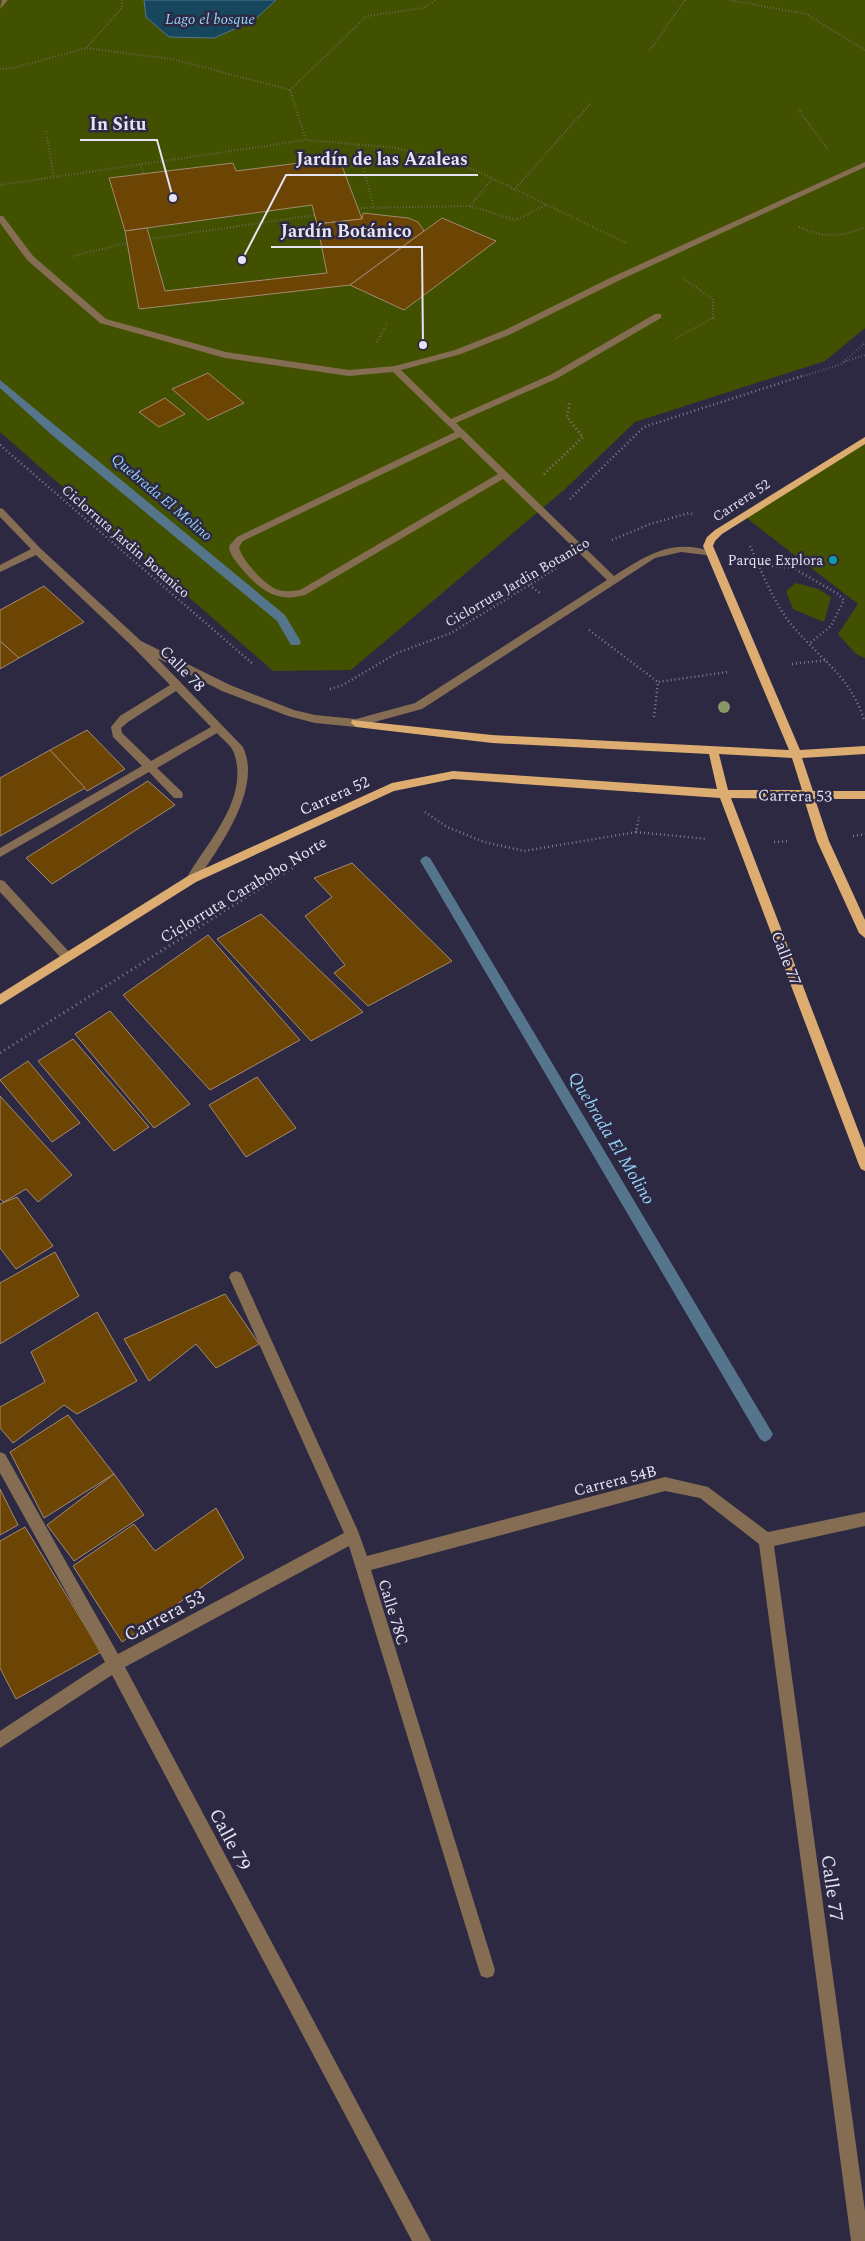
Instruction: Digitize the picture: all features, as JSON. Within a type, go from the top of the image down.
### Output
[{"type":"main road","name":"Carrera 52","points":[[711,554],[709,541],[728,526],[865,440]]},
{"type":"main road","points":[[711,554],[722,576],[796,754],[823,841],[865,933]]},
{"type":"main road","points":[[356,723],[492,739],[796,754],[865,750]]},
{"type":"main road","name":"Calle 77","points":[[713,750],[724,794],[865,1164]]},
{"type":"main road","name":"Carrera 52","points":[[0,1000],[192,879],[392,787],[453,775],[646,787],[724,794]]},
{"type":"main road","name":"Carrera 53","points":[[724,794],[865,795]]},
{"type":"street","points":[[0,7],[5,0]]},
{"type":"street","points":[[0,218],[30,258],[103,321],[225,355],[349,373],[395,369],[458,352],[508,332],[865,164]]},
{"type":"street","points":[[449,423],[553,376],[658,316]]},
{"type":"street","points":[[395,369],[613,580]]},
{"type":"street","points":[[460,433],[240,540],[234,546],[235,554],[271,593],[288,596],[302,593],[503,474]]},
{"type":"street","name":"Calle 78","points":[[0,512],[37,550],[137,644],[219,727],[239,750],[244,763],[242,782],[235,808],[192,879]]},
{"type":"street","points":[[137,644],[226,688],[292,713],[315,719],[356,723],[418,706],[652,556],[678,548],[695,548],[711,554]]},
{"type":"street","points":[[0,569],[37,550]]},
{"type":"street","points":[[177,686],[116,727],[117,734],[178,795]]},
{"type":"street","points":[[0,853],[151,768],[219,727]]},
{"type":"street","points":[[0,884],[67,957]]},
{"type":"street","name":"Calle 78C","points":[[236,1277],[353,1536],[487,1970]]},
{"type":"street","name":"Calle 79","points":[[0,1458],[116,1664],[422,2241]]},
{"type":"street","name":"Carrera 54B","points":[[361,1565],[665,1484],[703,1492],[766,1540]]},
{"type":"street","points":[[766,1540],[865,1519]]},
{"type":"street","name":"Carrera 53","points":[[0,1740],[116,1664],[353,1536]]},
{"type":"street","name":"Calle 77","points":[[766,1540],[860,2241]]},
{"type":"path","points":[[86,48],[122,8],[122,0]]},
{"type":"path","points":[[290,90],[367,16],[423,8],[436,0]]},
{"type":"path","points":[[650,50],[675,17],[685,0]]},
{"type":"path","points":[[729,0],[806,14],[865,50]]},
{"type":"path","points":[[860,46],[865,46]]},
{"type":"path","points":[[0,69],[13,68],[86,48],[172,59],[290,90]]},
{"type":"path","points":[[290,90],[306,140]]},
{"type":"path","points":[[514,190],[590,104]]},
{"type":"path","points":[[798,109],[846,173]]},
{"type":"path","points":[[46,131],[54,177]]},
{"type":"path","points":[[0,185],[306,140],[390,147],[431,156],[475,170],[659,260],[713,299],[714,318],[670,342]]},
{"type":"path","points":[[358,145],[374,208]]},
{"type":"path","points":[[140,164],[144,174]]},
{"type":"path","points":[[470,206],[492,179]]},
{"type":"path","points":[[358,208],[470,206],[516,220],[546,205]]},
{"type":"path","points":[[769,209],[809,232],[822,236],[844,236],[865,227]]},
{"type":"path","points":[[150,239],[315,215]]},
{"type":"path","points":[[38,265],[127,243]]},
{"type":"path","points":[[841,364],[865,343]]},
{"type":"path","points":[[549,519],[644,427],[865,356]]},
{"type":"path","points":[[521,493],[583,438],[567,417],[571,398]]},
{"type":"path","name":"Ciclorruta Jardin Botanico","points":[[0,445],[254,665]]},
{"type":"path","name":"Ciclorruta Jardin Botanico","points":[[322,691],[343,685],[397,653],[451,633],[584,552],[650,524],[689,513],[728,526],[745,534],[773,594],[794,629],[828,660],[858,700],[865,722]]},
{"type":"path","points":[[760,565],[793,568],[838,594],[844,600],[839,616],[828,630],[809,644]]},
{"type":"path","points":[[529,585],[658,682],[760,667],[828,660]]},
{"type":"path","points":[[651,747],[658,682]]},
{"type":"path","points":[[424,811],[447,827],[484,842],[524,851],[636,832],[646,787]]},
{"type":"path","name":"Ciclorruta Carabobo Norte","points":[[0,1053],[298,865]]},
{"type":"green space","points":[[0,0],[865,0],[865,328],[825,361],[635,422],[564,490],[351,670],[273,671],[0,432]]},
{"type":"green space","name":"Parque Explora","points":[[865,439],[865,658],[856,654],[838,634],[858,604],[744,516]]},
{"type":"green space","points":[[796,583],[818,589],[831,597],[824,622],[793,609],[786,591]]},
{"type":"water","name":"Lago el bosque","points":[[144,0],[276,0],[253,21],[214,38],[169,37],[146,17]]},
{"type":"building","points":[[339,158],[362,219],[317,224],[312,205],[125,231],[109,178],[233,163],[236,171]]},
{"type":"building","points":[[363,213],[408,218],[418,222],[424,231],[350,285],[139,309],[125,231],[147,228],[165,291],[327,273],[317,224],[362,219]]},
{"type":"building","points":[[442,218],[496,241],[404,310],[350,285]]},
{"type":"building","points":[[208,373],[244,403],[208,420],[172,389]]},
{"type":"building","points":[[165,398],[185,414],[159,427],[139,412]]},
{"type":"building","points":[[44,586],[84,622],[19,658],[0,641],[0,610]]},
{"type":"building","points":[[0,641],[19,658],[0,669]]},
{"type":"building","points":[[87,730],[125,769],[87,791],[50,750]]},
{"type":"building","points":[[50,750],[85,788],[0,836],[0,778]]},
{"type":"building","points":[[148,781],[175,805],[52,884],[26,858]]},
{"type":"building","points":[[352,863],[452,961],[368,1006],[334,973],[345,965],[305,916],[332,897],[314,878]]},
{"type":"building","points":[[261,914],[363,1012],[311,1041],[217,939]]},
{"type":"building","points":[[208,935],[300,1040],[210,1090],[123,995]]},
{"type":"building","points":[[110,1011],[190,1104],[154,1128],[75,1034]]},
{"type":"building","points":[[73,1039],[149,1127],[114,1151],[38,1061]]},
{"type":"building","points":[[28,1061],[80,1123],[52,1142],[0,1080]]},
{"type":"building","points":[[257,1077],[296,1128],[246,1157],[209,1105]]},
{"type":"building","points":[[0,1096],[72,1175],[38,1202],[26,1189],[4,1202],[0,1199]]},
{"type":"building","points":[[17,1197],[53,1246],[16,1269],[0,1248],[0,1204]]},
{"type":"building","points":[[55,1252],[79,1296],[0,1344],[0,1283]]},
{"type":"building","points":[[225,1294],[259,1344],[216,1368],[196,1344],[149,1381],[124,1339]]},
{"type":"building","points":[[97,1312],[137,1381],[77,1414],[64,1405],[13,1443],[0,1428],[0,1407],[45,1382],[31,1352]]},
{"type":"building","points":[[68,1415],[114,1474],[44,1518],[10,1452]]},
{"type":"building","points":[[114,1474],[144,1515],[74,1561],[47,1525]]},
{"type":"building","points":[[0,1489],[18,1525],[0,1535]]},
{"type":"building","points":[[216,1508],[244,1558],[122,1642],[73,1566],[134,1524],[155,1551]]},
{"type":"building","points":[[25,1527],[101,1652],[16,1699],[0,1668],[0,1541]]},
{"type":"waterway","name":"Quebrada El Molino","points":[[0,383],[57,434],[281,618],[295,642]]},
{"type":"waterway","name":"Quebrada El Molino","points":[[426,861],[765,1434]]},
{"type":"place","name":"In Situ","points":[[173,198]]},
{"type":"place","name":"Jardín de las Azaleas","points":[[242,260]]},
{"type":"place","name":"Jardín Botánico","points":[[423,345]]},
{"type":"place","name":"Parque Explora","points":[[833,560]]}]
